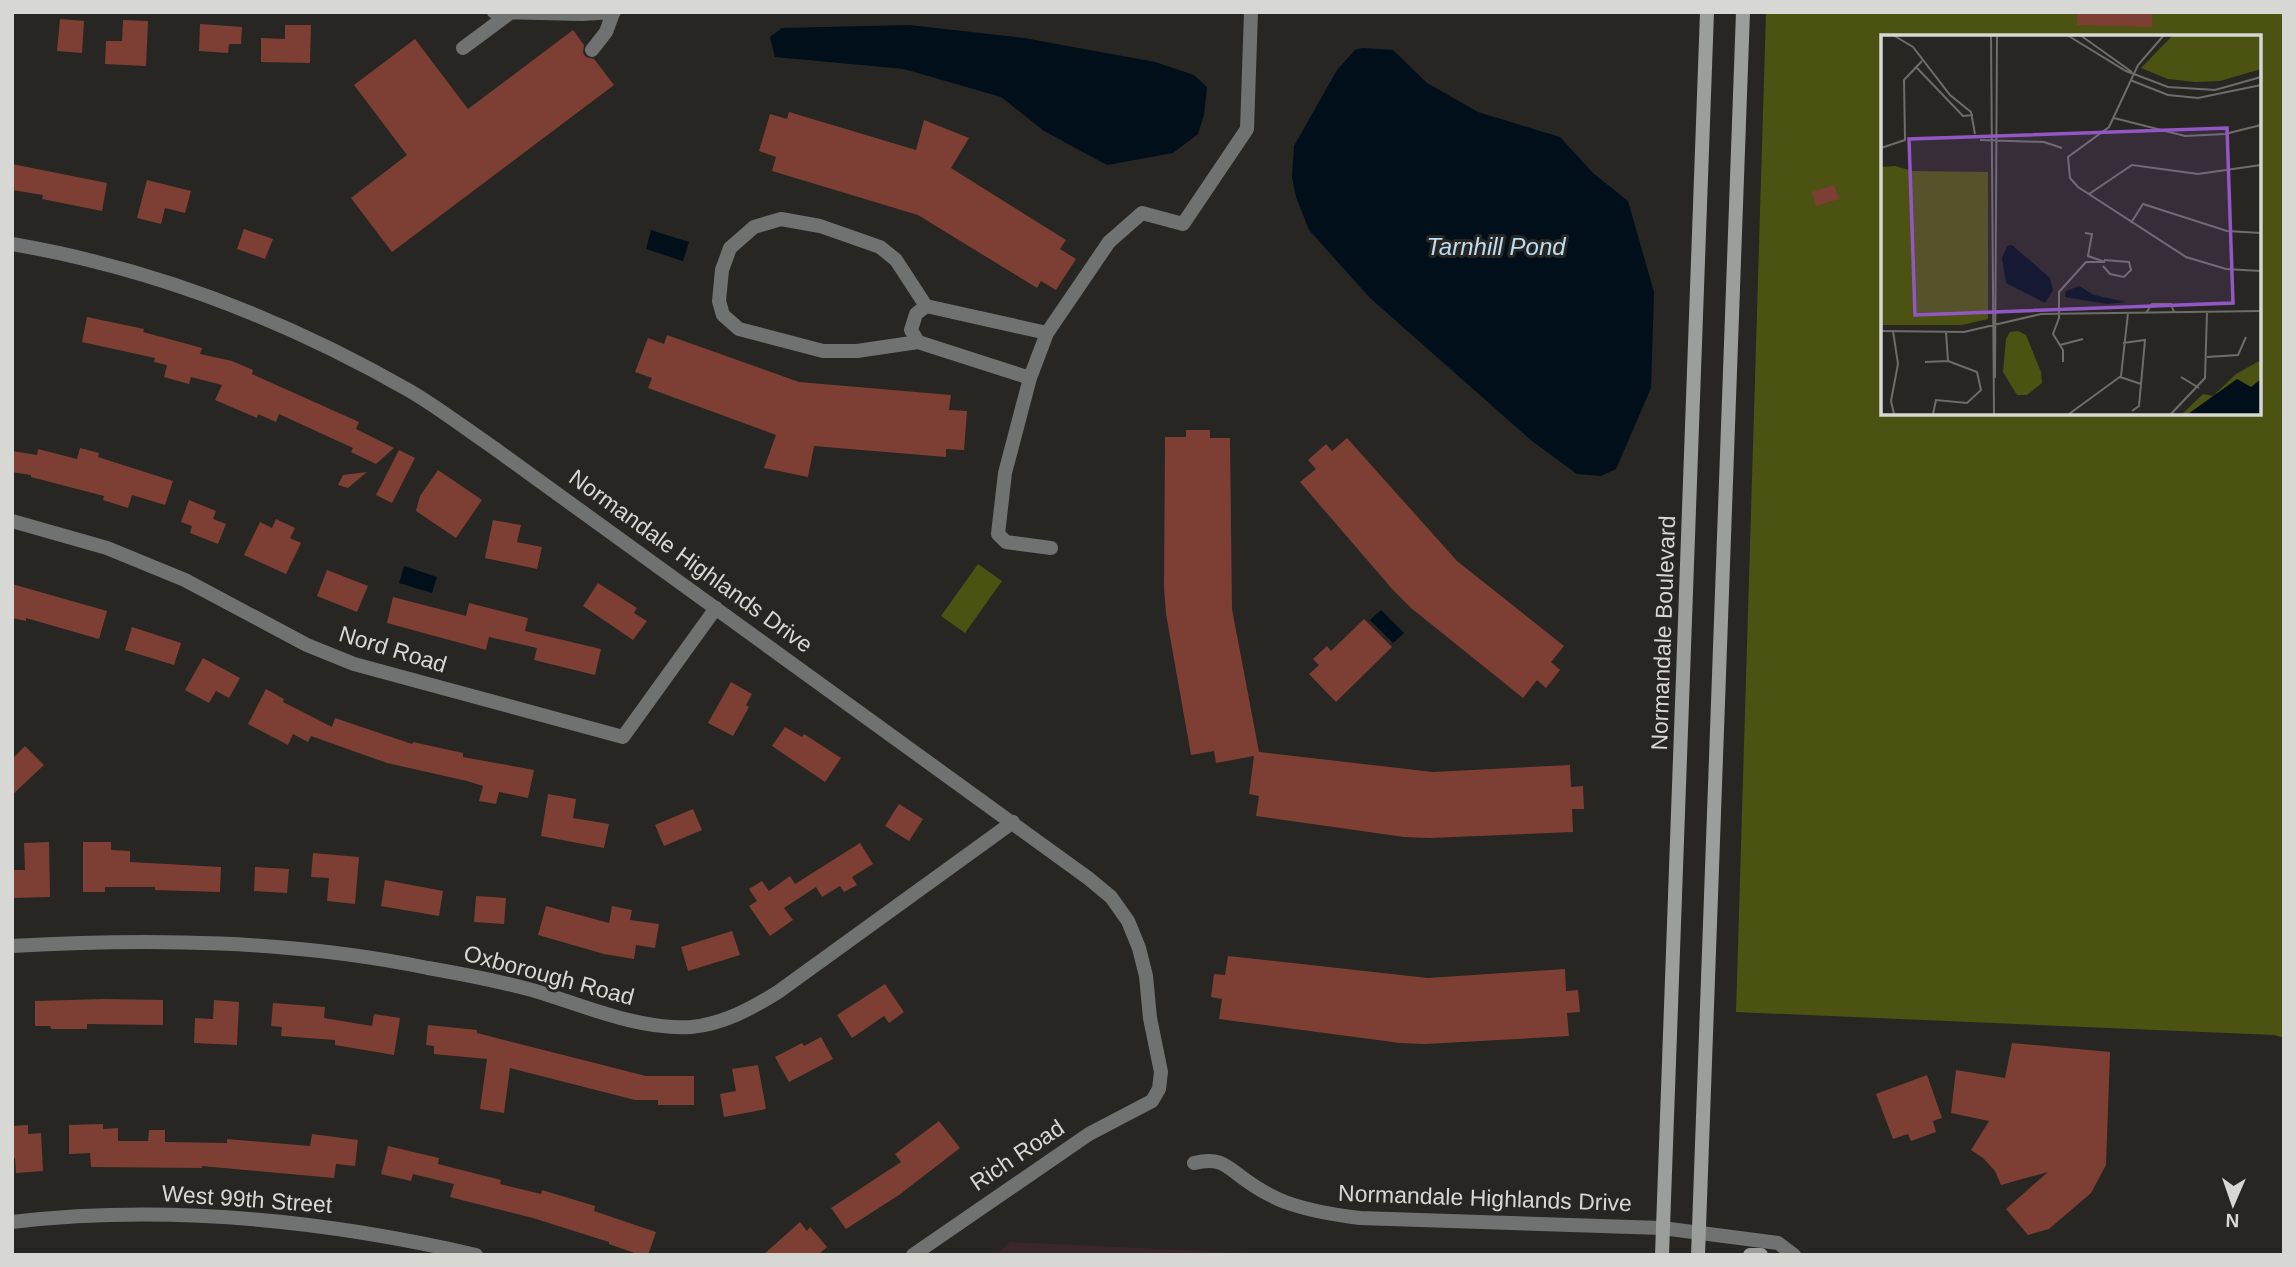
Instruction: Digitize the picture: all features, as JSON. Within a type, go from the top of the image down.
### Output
[{"type":"main road","name":"Normandale Boulevard","points":[[1662,1255],[1707,12]]},
{"type":"main road","points":[[1698,1255],[1743,12]]},
{"type":"main road","points":[[1750,1255],[1762,1255]]},
{"type":"street","points":[[494,12],[613,13],[606,32],[592,50]]},
{"type":"street","points":[[1051,548],[1006,542],[998,534],[1005,473],[1030,378],[1047,333],[1109,242],[1142,213],[1183,224],[1247,130],[1251,12]]},
{"type":"street","points":[[463,48],[510,13]]},
{"type":"street","points":[[1030,378],[918,342],[857,351],[823,351],[739,328],[723,315],[719,301],[722,270],[730,248],[754,227],[781,219],[820,226],[880,247],[896,260],[926,306],[1047,333]]},
{"type":"street","name":"Normandale Highlands Drive","points":[[12,244],[139,273],[234,306],[324,345],[412,392],[494,448],[1088,878],[1111,897],[1128,921],[1146,976],[1150,1018],[1161,1072],[1152,1101]]},
{"type":"street","points":[[918,342],[911,330],[916,314],[926,306]]},
{"type":"street","name":"Nord Road","points":[[12,521],[107,548],[185,580],[307,645],[354,664],[623,737],[716,608]]},
{"type":"street","name":"Oxborough Road","points":[[12,946],[118,942],[220,943],[324,951],[426,967],[528,989],[628,1020],[660,1026],[691,1027],[723,1021],[751,1009],[778,992],[1013,822]]},
{"type":"street","name":"Rich Road","points":[[913,1255],[1090,1134],[1152,1101]]},
{"type":"street","name":"Normandale Highlands Drive","points":[[1194,1163],[1217,1161],[1231,1167],[1248,1182],[1282,1201],[1320,1214],[1360,1219],[1662,1228],[1778,1242],[1794,1255]]},
{"type":"street","name":"West 99th Street","points":[[12,1222],[111,1214],[209,1216],[305,1224],[400,1237],[476,1255]]},
{"type":"shaded area","points":[[1010,1242],[1289,1255],[997,1255]]},
{"type":"green space","points":[[1766,12],[2284,12],[2284,1038],[2274,1035],[1736,1012]]},
{"type":"green space","points":[[978,564],[1002,581],[965,633],[941,616]]},
{"type":"water","points":[[909,25],[1024,38],[1155,62],[1194,75],[1207,87],[1204,115],[1198,134],[1173,153],[1107,165],[1044,131],[1001,97],[904,69],[775,57],[770,37],[782,28]]},
{"type":"water","name":"Tarnhill Pond","points":[[1355,50],[1393,50],[1427,83],[1478,112],[1560,137],[1593,173],[1628,201],[1654,292],[1651,388],[1616,469],[1601,476],[1577,474],[1532,441],[1370,298],[1309,230],[1296,197],[1292,177],[1294,146],[1337,70]]},
{"type":"water","points":[[651,230],[689,242],[683,261],[646,249]]},
{"type":"water","points":[[404,566],[437,577],[432,593],[399,583]]},
{"type":"water","points":[[1381,610],[1404,633],[1393,643],[1370,620]]},
{"type":"building","points":[[2077,12],[2152,12],[2152,27],[2077,25]]},
{"type":"building","points":[[60,19],[84,21],[82,53],[57,51]]},
{"type":"building","points":[[123,20],[148,21],[146,66],[105,64],[106,41],[122,41]]},
{"type":"building","points":[[200,24],[242,27],[241,44],[229,44],[228,53],[199,51]]},
{"type":"building","points":[[285,25],[311,25],[310,63],[261,62],[261,38],[285,39]]},
{"type":"building","points":[[573,30],[584,45],[583,53],[594,59],[614,85],[392,252],[351,198],[407,155],[354,85],[415,39],[468,109]]},
{"type":"building","points":[[789,112],[916,150],[924,120],[969,138],[951,168],[1066,240],[1060,249],[1076,259],[1056,290],[1041,281],[1037,288],[918,215],[772,171],[776,157],[759,151],[770,114],[787,119]]},
{"type":"building","points":[[12,164],[107,183],[102,211],[42,199],[43,195],[12,190]]},
{"type":"building","points":[[147,180],[191,191],[185,213],[165,208],[161,224],[137,218]]},
{"type":"building","points":[[1834,185],[1839,199],[1816,206],[1812,192]]},
{"type":"building","points":[[244,229],[273,239],[265,259],[237,249]]},
{"type":"building","points":[[87,317],[144,329],[143,332],[202,348],[200,354],[232,361],[253,370],[252,374],[359,422],[356,429],[394,448],[376,464],[351,452],[353,448],[279,414],[276,422],[258,414],[257,418],[215,400],[222,385],[191,377],[189,384],[164,377],[167,365],[154,362],[155,358],[82,342]]},
{"type":"building","points":[[667,335],[799,382],[951,395],[949,410],[967,411],[964,450],[946,449],[946,457],[814,446],[808,477],[764,468],[776,435],[648,388],[652,378],[635,372],[648,338],[664,344]]},
{"type":"building","points":[[1186,430],[1210,430],[1210,438],[1230,438],[1232,609],[1259,752],[1433,772],[1570,765],[1571,787],[1583,786],[1584,809],[1572,809],[1573,832],[1404,837],[1256,816],[1259,796],[1249,794],[1254,756],[1216,763],[1214,751],[1191,755],[1166,614],[1164,588],[1165,437],[1186,437]]},
{"type":"building","points":[[1347,438],[1457,561],[1564,646],[1551,662],[1560,670],[1546,688],[1537,680],[1523,698],[1411,608],[1300,482],[1316,469],[1308,460],[1326,444],[1332,451]]},
{"type":"building","points":[[80,448],[99,453],[98,457],[173,481],[165,505],[132,495],[128,508],[103,500],[104,496],[12,472],[12,451],[37,455],[38,449],[77,459]]},
{"type":"building","points":[[399,450],[415,458],[392,503],[376,495]]},
{"type":"building","points":[[438,470],[482,500],[456,538],[416,511],[420,496]]},
{"type":"building","points":[[367,472],[348,488],[338,485],[343,475]]},
{"type":"building","points":[[189,500],[216,511],[213,519],[226,524],[218,544],[190,533],[192,526],[181,522]]},
{"type":"building","points":[[276,519],[295,528],[290,538],[301,543],[286,574],[244,555],[260,522],[272,528]]},
{"type":"building","points":[[493,520],[521,525],[517,542],[542,547],[537,569],[485,558]]},
{"type":"building","points":[[327,570],[368,586],[357,612],[317,596]]},
{"type":"building","points":[[598,583],[637,608],[634,613],[647,621],[633,640],[583,606]]},
{"type":"building","points":[[12,584],[107,611],[99,639],[26,618],[26,621],[12,618]]},
{"type":"building","points":[[393,597],[466,616],[469,603],[528,618],[525,631],[601,649],[595,675],[534,660],[537,648],[489,637],[486,650],[387,623]]},
{"type":"building","points":[[1364,619],[1392,647],[1336,702],[1309,674],[1319,665],[1313,659],[1327,646],[1331,651]]},
{"type":"building","points":[[132,627],[181,643],[174,665],[125,650]]},
{"type":"building","points":[[203,658],[240,678],[229,698],[216,691],[209,703],[185,690]]},
{"type":"building","points":[[731,682],[752,694],[746,705],[749,707],[733,736],[708,723]]},
{"type":"building","points":[[266,689],[284,699],[283,702],[332,727],[335,718],[412,744],[413,742],[463,753],[463,757],[534,770],[528,798],[499,792],[496,804],[479,801],[483,786],[387,763],[311,736],[308,742],[293,734],[288,745],[248,724]]},
{"type":"building","points":[[785,727],[802,737],[804,734],[841,758],[825,782],[772,746]]},
{"type":"building","points":[[25,746],[44,765],[12,795],[12,759]]},
{"type":"building","points":[[548,794],[576,799],[573,818],[609,824],[604,848],[541,836]]},
{"type":"building","points":[[899,804],[923,819],[909,841],[885,826]]},
{"type":"building","points":[[693,809],[702,830],[664,846],[655,825]]},
{"type":"building","points":[[49,842],[50,897],[12,898],[12,870],[25,870],[24,843]]},
{"type":"building","points":[[83,842],[111,842],[111,850],[130,851],[130,862],[221,867],[220,892],[155,890],[155,887],[105,887],[105,892],[83,892]]},
{"type":"building","points":[[860,843],[873,864],[852,877],[857,885],[844,892],[840,886],[822,897],[816,887],[784,908],[793,920],[770,936],[749,906],[757,901],[749,889],[762,881],[769,891],[790,876],[795,884]]},
{"type":"building","points":[[313,853],[359,857],[355,904],[327,901],[329,878],[311,877]]},
{"type":"building","points":[[255,867],[289,869],[287,893],[254,891]]},
{"type":"building","points":[[385,880],[443,891],[439,916],[381,906]]},
{"type":"building","points":[[476,896],[506,898],[504,924],[474,922]]},
{"type":"building","points":[[546,906],[609,923],[612,906],[632,910],[630,920],[659,924],[655,948],[636,945],[634,959],[604,954],[538,935]]},
{"type":"building","points":[[732,931],[740,955],[688,971],[681,947]]},
{"type":"building","points":[[1228,956],[1428,978],[1565,969],[1566,991],[1578,990],[1580,1012],[1567,1013],[1569,1036],[1425,1044],[1219,1019],[1222,999],[1211,997],[1214,974],[1225,975]]},
{"type":"building","points":[[885,984],[904,1012],[889,1023],[884,1016],[852,1038],[837,1015]]},
{"type":"building","points":[[163,1000],[163,1025],[87,1024],[87,1029],[35,1026],[35,1001]]},
{"type":"building","points":[[214,1000],[239,1002],[237,1045],[194,1043],[195,1018],[213,1019]]},
{"type":"building","points":[[273,1003],[325,1007],[324,1018],[372,1026],[374,1014],[400,1018],[394,1055],[335,1045],[335,1040],[281,1036],[282,1027],[271,1026]]},
{"type":"building","points":[[428,1025],[477,1030],[477,1033],[646,1076],[694,1076],[694,1105],[658,1105],[658,1100],[635,1100],[510,1068],[504,1113],[480,1109],[487,1059],[434,1054],[434,1046],[426,1045]]},
{"type":"building","points":[[821,1037],[833,1059],[789,1082],[775,1057]]},
{"type":"building","points":[[2012,1043],[2110,1052],[2106,1165],[2091,1193],[2049,1229],[2028,1235],[2006,1209],[2048,1172],[2001,1185],[1995,1171],[1971,1150],[1989,1121],[1951,1113],[1956,1070],[2005,1078]]},
{"type":"building","points":[[758,1065],[766,1109],[724,1117],[720,1094],[736,1091],[732,1069]]},
{"type":"building","points":[[1927,1075],[1942,1118],[1933,1121],[1936,1132],[1911,1141],[1908,1134],[1893,1139],[1876,1094]]},
{"type":"building","points":[[939,1121],[960,1148],[899,1195],[846,1229],[831,1208],[901,1162],[895,1154]]},
{"type":"building","points":[[103,1124],[103,1129],[118,1128],[118,1141],[148,1141],[149,1130],[165,1130],[165,1142],[227,1143],[227,1139],[310,1146],[312,1134],[358,1140],[355,1166],[336,1164],[334,1178],[202,1166],[91,1167],[90,1153],[69,1154],[69,1125]]},
{"type":"building","points":[[28,1125],[28,1134],[41,1133],[43,1171],[16,1173],[15,1158],[12,1158],[12,1126]]},
{"type":"building","points":[[388,1146],[439,1158],[438,1164],[501,1180],[500,1184],[541,1194],[542,1190],[595,1206],[594,1211],[656,1232],[648,1255],[640,1255],[609,1242],[533,1218],[450,1197],[454,1184],[413,1174],[411,1181],[381,1174]]},
{"type":"building","points":[[800,1222],[807,1231],[810,1227],[827,1247],[818,1255],[763,1255]]}]
